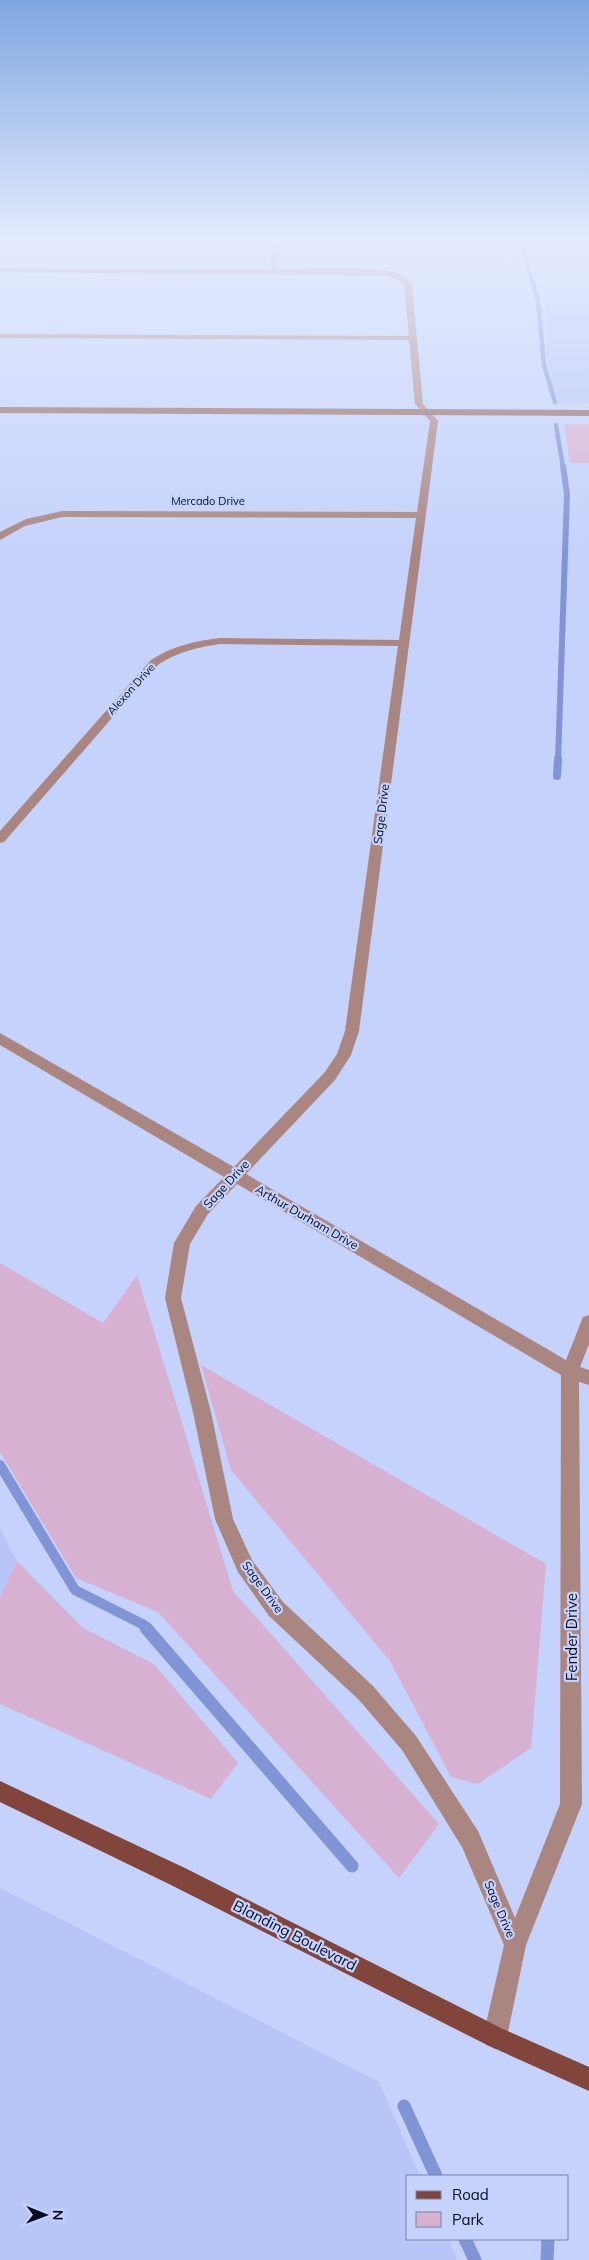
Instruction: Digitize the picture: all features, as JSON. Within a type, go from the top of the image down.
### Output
[{"type":"main road","name":"Blanding Boulevard","points":[[0,1791],[179,1877],[495,2037],[589,2079]]},
{"type":"street","name":"Sage Drive","points":[[413,345],[419,404],[434,421],[352,1031],[344,1055],[330,1076],[202,1210],[182,1242],[173,1298],[202,1412],[224,1519],[245,1566],[276,1609],[366,1693],[409,1743],[470,1838],[515,1945],[495,2037]]},
{"type":"street","points":[[0,410],[589,413]]},
{"type":"street","name":"Mercado Drive","points":[[0,536],[21,524],[38,518],[70,514],[420,515]]},
{"type":"street","name":"Alexon Drive","points":[[0,839],[155,662],[169,653],[198,643],[220,641],[403,643]]},
{"type":"street","name":"Arthur Durham Drive","points":[[0,1038],[570,1371],[589,1378]]},
{"type":"street","name":"Fender Drive","points":[[515,1945],[571,1804],[570,1371],[589,1322]]},
{"type":"shaded area","points":[[547,345],[589,345],[589,404],[559,404],[547,359]]},
{"type":"shaded area","points":[[0,1528],[17,1561],[0,1598]]},
{"type":"shaded area","points":[[0,1888],[379,2082],[420,2175],[406,2175],[406,2240],[448,2240],[457,2260],[0,2260]]},
{"type":"green space","points":[[564,424],[589,424],[589,463],[570,463]]},
{"type":"green space","points":[[0,1263],[103,1323],[137,1275],[233,1591],[439,1824],[399,1878],[158,1612],[76,1578],[0,1452]]},
{"type":"green space","points":[[201,1365],[546,1564],[531,1748],[478,1784],[451,1777],[390,1661],[231,1470]]},
{"type":"green space","points":[[17,1561],[83,1628],[154,1664],[238,1763],[211,1799],[0,1704],[0,1598]]},
{"type":"waterway","points":[[542,345],[544,365],[555,402]]},
{"type":"waterway","points":[[556,425],[563,467]]},
{"type":"waterway","points":[[558,761],[567,494],[563,466]]},
{"type":"waterway","points":[[557,776],[558,759]]},
{"type":"waterway","points":[[0,1465],[75,1590],[144,1625],[147,1629]]},
{"type":"waterway","points":[[146,1628],[352,1866]]},
{"type":"waterway","points":[[404,2106],[436,2175]]},
{"type":"waterway","points":[[465,2240],[475,2260]]},
{"type":"waterway","points":[[547,2260],[548,2240]]}]
